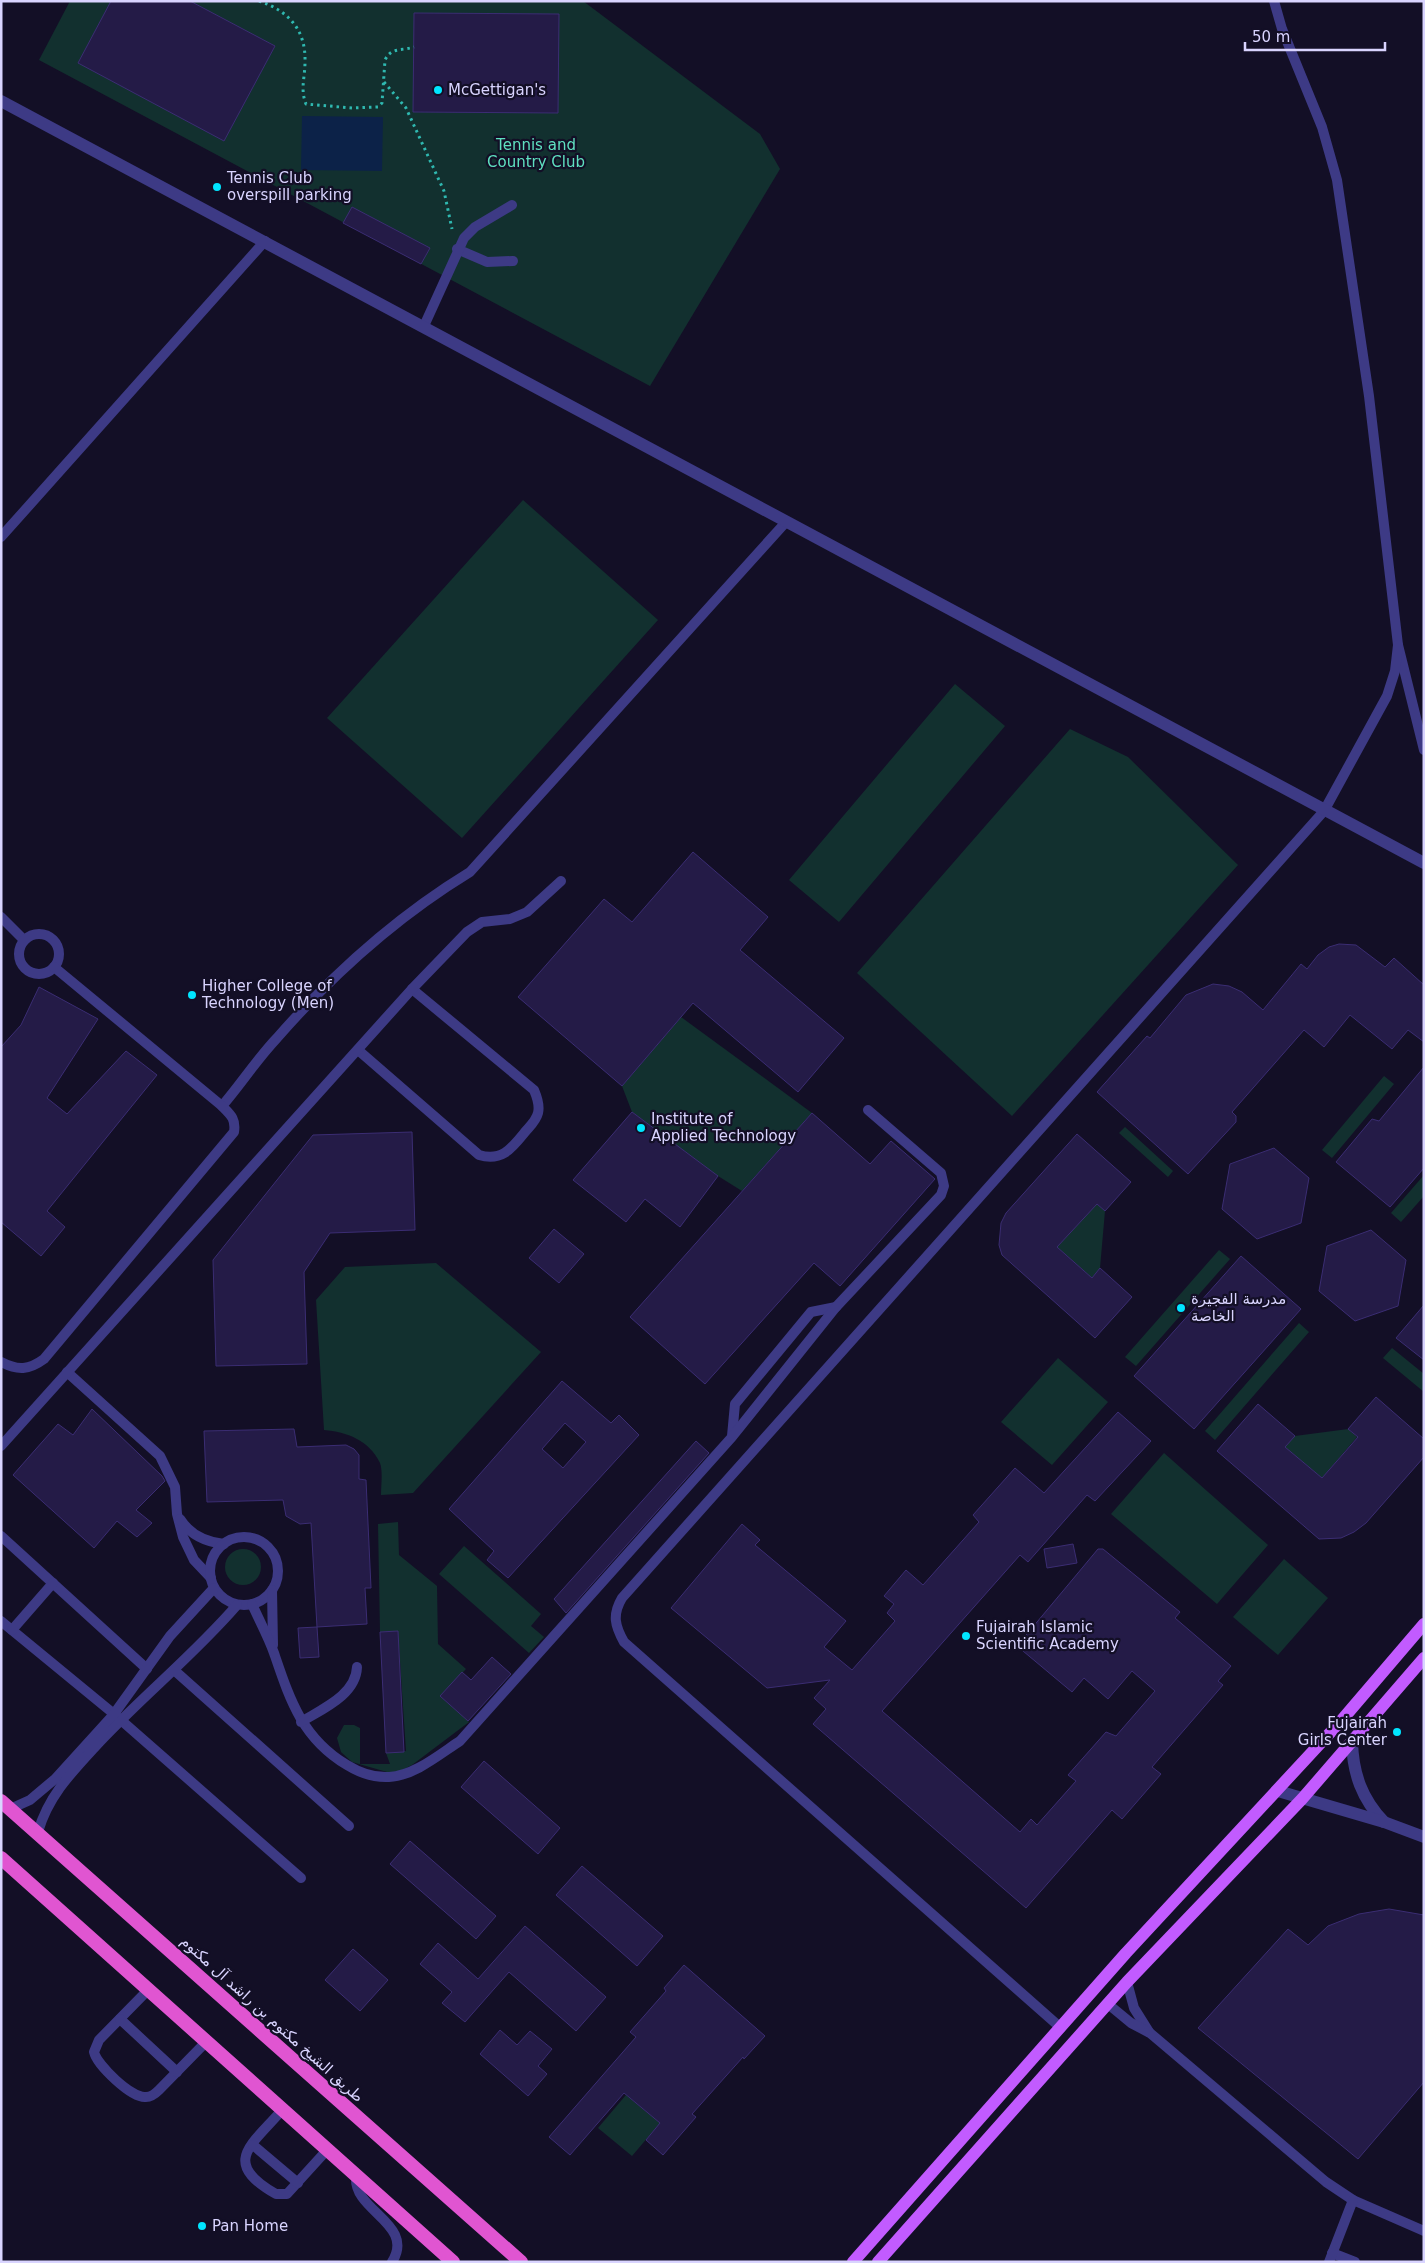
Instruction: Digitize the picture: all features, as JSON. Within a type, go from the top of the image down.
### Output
[{"type":"highway","name":"طريق الشيخ مكتوم بن راشد آل مكتوم","points":[[6,1805],[521,2262]]},
{"type":"highway","points":[[1,1858],[453,2262]]},
{"type":"main road","points":[[853,2262],[1126,1953],[1278,1790],[1424,1624]]},
{"type":"main road","points":[[878,2262],[1127,1982],[1302,1799],[1424,1658]]},
{"type":"main road","points":[[1095,1990],[1108,2004]]},
{"type":"street","points":[[1,101],[1424,863]]},
{"type":"street","points":[[1352,1742],[1355,1772],[1359,1786],[1366,1799],[1384,1822]]},
{"type":"street","points":[[1278,1790],[1302,1799],[1384,1822],[1424,1837]]},
{"type":"lane","points":[[1274,1],[1282,29],[1322,127],[1336,180],[1369,396],[1398,645],[1424,750]]},
{"type":"lane","points":[[424,326],[457,249],[475,227],[512,205]]},
{"type":"lane","points":[[1,537],[265,241]]},
{"type":"lane","points":[[457,249],[487,262],[513,261]]},
{"type":"lane","points":[[222,1106],[276,1039],[358,956],[438,891],[470,872],[786,522]]},
{"type":"lane","points":[[1061,2028],[624,1642],[617,1630],[615,1613],[622,1598],[1324,811],[1387,696],[1395,671],[1398,645]]},
{"type":"lane","points":[[1,1446],[412,989],[467,932],[482,922],[510,919],[527,912],[561,881]]},
{"type":"lane","points":[[1,917],[24,940]]},
{"type":"lane","points":[[36,933],[50,936],[58,948],[58,961],[54,967],[42,974],[34,974],[22,966],[18,953],[24,940],[36,933]]},
{"type":"lane","points":[[1,1362],[20,1369],[30,1368],[44,1359],[234,1132],[236,1123],[222,1106],[54,967]]},
{"type":"lane","points":[[358,1050],[479,1155],[496,1157],[511,1149],[538,1113],[539,1105],[534,1090],[412,989]]},
{"type":"lane","points":[[252,1604],[273,1651],[285,1688],[301,1722],[326,1750],[363,1775],[390,1778],[414,1769],[460,1741],[732,1437],[836,1307],[942,1194],[944,1186],[942,1173],[868,1110]]},
{"type":"lane","points":[[732,1437],[735,1404],[811,1312],[836,1307]]},
{"type":"lane","points":[[68,1372],[160,1456],[175,1487],[177,1514],[188,1549],[211,1578]]},
{"type":"lane","points":[[177,1514],[183,1524],[201,1539],[224,1544]]},
{"type":"lane","points":[[1,1536],[147,1669]]},
{"type":"lane","points":[[239,1538],[250,1538],[269,1549],[275,1558],[278,1569],[277,1580],[272,1590],[266,1596],[252,1604],[237,1605],[220,1596],[214,1588],[210,1567],[213,1556],[224,1544],[239,1538]]},
{"type":"lane","points":[[12,1630],[53,1583]]},
{"type":"lane","points":[[38,1832],[47,1806],[54,1794],[117,1717],[170,1636],[214,1588]]},
{"type":"lane","points":[[272,1590],[273,1651]]},
{"type":"lane","points":[[6,1805],[30,1800],[48,1787],[117,1717],[174,1670],[217,1628],[237,1605]]},
{"type":"lane","points":[[1,1621],[117,1717],[301,1878]]},
{"type":"lane","points":[[301,1722],[345,1693],[353,1684],[357,1667]]},
{"type":"lane","points":[[174,1670],[349,1826]]},
{"type":"lane","points":[[1127,1982],[1134,2008],[1150,2033]]},
{"type":"lane","points":[[148,1990],[96,2046],[94,2052],[99,2064],[136,2096],[145,2098],[153,2096],[160,2090],[206,2042]]},
{"type":"lane","points":[[1108,2004],[1123,2018],[1150,2033],[1326,2182],[1353,2200],[1424,2231]]},
{"type":"lane","points":[[120,2019],[177,2072]]},
{"type":"lane","points":[[282,2110],[246,2153],[244,2164],[250,2174],[271,2191],[282,2195],[287,2194],[327,2150]]},
{"type":"lane","points":[[253,2145],[298,2183]]},
{"type":"lane","points":[[356,2177],[356,2188],[359,2194],[389,2225],[397,2238],[397,2248],[392,2262]]},
{"type":"lane","points":[[1353,2200],[1330,2257],[1355,2262]]},
{"type":"path","points":[[259,1],[282,12],[294,21],[303,36],[306,61],[302,92],[306,104],[352,108],[378,107],[382,103],[387,54],[396,50],[414,47]]},
{"type":"path","points":[[384,82],[406,108],[444,191],[452,229]]},
{"type":"green space","name":"Tennis and Country Club","points":[[70,1],[583,1],[760,134],[780,169],[650,386],[39,60]]},
{"type":"green space","points":[[523,500],[658,620],[462,838],[327,718]]},
{"type":"green space","points":[[955,684],[1005,726],[839,922],[789,880]]},
{"type":"green space","points":[[1070,729],[1128,757],[1238,865],[1012,1116],[857,973]]},
{"type":"green space","points":[[681,1017],[812,1113],[742,1191],[718,1176],[632,1112],[622,1086]]},
{"type":"green space","points":[[1384,1076],[1394,1084],[1332,1158],[1322,1150]]},
{"type":"green space","points":[[1125,1127],[1173,1171],[1168,1177],[1119,1133]]},
{"type":"green space","points":[[1424,1175],[1424,1196],[1401,1222],[1391,1213]]},
{"type":"green space","points":[[1097,1204],[1105,1211],[1100,1268],[1092,1278],[1057,1247]]},
{"type":"green space","points":[[1219,1250],[1230,1259],[1136,1366],[1125,1357]]},
{"type":"green space","points":[[436,1263],[541,1352],[413,1493],[381,1495],[381,1466],[370,1448],[349,1435],[324,1430],[316,1300],[345,1267]]},
{"type":"green space","points":[[1299,1323],[1309,1332],[1215,1440],[1205,1431]]},
{"type":"green space","points":[[1392,1348],[1424,1374],[1424,1392],[1383,1358]]},
{"type":"green space","points":[[1058,1358],[1108,1402],[1052,1465],[1001,1422]]},
{"type":"green space","points":[[1348,1429],[1357,1437],[1322,1478],[1285,1447],[1295,1436]]},
{"type":"green space","points":[[1164,1453],[1268,1545],[1217,1604],[1111,1514]]},
{"type":"green space","points":[[398,1522],[399,1555],[437,1586],[438,1644],[466,1669],[440,1696],[469,1722],[412,1765],[394,1774],[352,1762],[341,1752],[337,1738],[344,1725],[354,1725],[360,1728],[360,1764],[390,1764],[386,1753],[406,1751],[398,1631],[380,1632],[378,1524]]},
{"type":"green space","points":[[464,1546],[541,1614],[531,1626],[544,1637],[529,1653],[439,1574]]},
{"type":"green space","points":[[243,1549],[255,1555],[261,1567],[255,1579],[243,1585],[231,1579],[225,1567],[231,1555]]},
{"type":"green space","points":[[1284,1559],[1328,1598],[1278,1655],[1233,1617]]},
{"type":"green space","points":[[626,2095],[660,2123],[632,2156],[598,2128]]},
{"type":"water","points":[[302,116],[383,117],[382,171],[301,170]]},
{"type":"building","points":[[111,1],[190,1],[275,46],[224,141],[78,63]]},
{"type":"building","points":[[414,13],[559,14],[558,113],[413,112]]},
{"type":"building","points":[[352,207],[430,248],[421,264],[343,223]]},
{"type":"building","points":[[693,852],[768,917],[740,950],[844,1038],[798,1092],[693,1003],[622,1086],[518,997],[604,899],[632,922]]},
{"type":"building","points":[[1339,944],[1356,945],[1385,967],[1394,958],[1424,985],[1424,1042],[1408,1030],[1392,1049],[1350,1015],[1324,1047],[1304,1030],[1232,1112],[1236,1116],[1236,1122],[1188,1174],[1097,1092],[1147,1036],[1150,1038],[1186,995],[1213,984],[1229,986],[1242,992],[1263,1010],[1301,964],[1307,969],[1318,955],[1329,947]]},
{"type":"building","points":[[39,987],[98,1019],[47,1098],[67,1114],[126,1051],[157,1075],[47,1211],[65,1227],[41,1256],[1,1222],[1,1047],[21,1025]]},
{"type":"building","points":[[1424,1067],[1424,1168],[1390,1207],[1336,1162],[1372,1119],[1379,1121]]},
{"type":"building","points":[[632,1112],[718,1176],[680,1227],[645,1199],[626,1222],[573,1180]]},
{"type":"building","points":[[812,1113],[870,1164],[891,1141],[935,1179],[840,1286],[814,1263],[705,1384],[630,1317]]},
{"type":"building","points":[[412,1132],[415,1230],[330,1233],[304,1272],[307,1364],[216,1366],[213,1260],[313,1135]]},
{"type":"building","points":[[1077,1134],[1131,1182],[1105,1211],[1097,1204],[1057,1247],[1092,1278],[1100,1268],[1132,1297],[1095,1338],[1002,1255],[999,1245],[1001,1223],[1006,1213]]},
{"type":"building","points":[[1274,1148],[1309,1178],[1301,1223],[1257,1239],[1222,1209],[1230,1164]]},
{"type":"building","points":[[554,1229],[584,1254],[559,1283],[529,1258]]},
{"type":"building","points":[[1371,1230],[1406,1260],[1398,1306],[1355,1321],[1319,1291],[1327,1246]]},
{"type":"building","points":[[1241,1256],[1301,1309],[1194,1429],[1134,1376]]},
{"type":"building","points":[[1424,1305],[1424,1360],[1396,1338]]},
{"type":"building","points":[[562,1381],[611,1423],[619,1415],[639,1435],[508,1578],[487,1560],[494,1551],[449,1509]],"holes":[[[565,1423],[586,1442],[563,1468],[542,1449]]]},
{"type":"building","points":[[1376,1397],[1424,1439],[1424,1457],[1366,1523],[1354,1532],[1341,1538],[1319,1539],[1217,1451],[1258,1404],[1295,1436],[1285,1447],[1322,1478],[1358,1437],[1348,1429]]},
{"type":"building","points":[[92,1409],[165,1481],[136,1510],[152,1523],[137,1537],[117,1521],[94,1548],[13,1475],[58,1424],[73,1435]]},
{"type":"building","points":[[1118,1412],[1151,1441],[1095,1501],[1087,1495],[1028,1562],[1020,1555],[882,1711],[1020,1832],[1031,1819],[1037,1825],[1076,1781],[1068,1775],[1106,1732],[1116,1736],[1155,1691],[1132,1671],[1108,1699],[1084,1678],[1072,1692],[1017,1646],[1098,1549],[1103,1549],[1180,1612],[1175,1618],[1231,1666],[1218,1681],[1223,1685],[1152,1767],[1161,1774],[1122,1819],[1112,1810],[1026,1908],[813,1724],[826,1709],[814,1698],[830,1680],[767,1688],[671,1608],[742,1524],[760,1540],[755,1545],[846,1621],[824,1647],[852,1670],[895,1621],[887,1613],[894,1604],[884,1596],[906,1570],[923,1585],[979,1522],[973,1515],[1015,1468],[1044,1493]]},
{"type":"building","points":[[294,1429],[297,1447],[346,1445],[354,1449],[359,1455],[359,1479],[366,1480],[371,1588],[365,1588],[367,1624],[317,1627],[311,1523],[300,1524],[286,1516],[283,1500],[207,1502],[204,1431]]},
{"type":"building","points":[[696,1441],[709,1453],[566,1613],[554,1599]]},
{"type":"building","points":[[1073,1544],[1077,1563],[1047,1568],[1044,1549]]},
{"type":"building","points":[[317,1627],[319,1657],[300,1658],[298,1628]]},
{"type":"building","points":[[398,1631],[404,1752],[386,1753],[380,1632]]},
{"type":"building","points":[[492,1657],[511,1674],[468,1721],[440,1696],[462,1672],[471,1680]]},
{"type":"building","points":[[484,1761],[560,1828],[538,1854],[461,1787]]},
{"type":"building","points":[[410,1841],[496,1916],[476,1939],[390,1864]]},
{"type":"building","points":[[582,1866],[663,1936],[637,1966],[556,1895]]},
{"type":"building","points":[[1389,1909],[1424,1915],[1424,2082],[1358,2159],[1198,2028],[1288,1929],[1308,1945],[1328,1926],[1359,1914]]},
{"type":"building","points":[[525,1926],[606,1997],[576,2031],[509,1972],[465,2022],[442,2003],[452,1992],[420,1964],[438,1943],[478,1979]]},
{"type":"building","points":[[353,1949],[388,1980],[360,2011],[325,1980]]},
{"type":"building","points":[[684,1965],[765,2036],[744,2059],[743,2057],[692,2114],[696,2117],[663,2155],[646,2140],[660,2123],[624,2093],[570,2155],[549,2137],[636,2037],[630,2032],[666,1991],[664,1988]]},
{"type":"building","points":[[500,2030],[517,2045],[530,2031],[552,2049],[538,2066],[547,2074],[528,2096],[480,2054]]},
{"type":"place","name":"McGettigan's","points":[[438,90]]},
{"type":"place","name":"Tennis Club overspill parking","points":[[217,187]]},
{"type":"place","name":"Higher College of Technology (Men)","points":[[192,995]]},
{"type":"place","name":"Institute of Applied Technology","points":[[641,1128]]},
{"type":"place","name":"مدرسة الفجيرة الخاصة","points":[[1181,1308]]},
{"type":"place","name":"Fujairah Islamic Scientific Academy","points":[[966,1636]]},
{"type":"place","name":"Fujairah Girls Center","points":[[1397,1732]]},
{"type":"place","name":"Pan Home","points":[[202,2226]]}]
